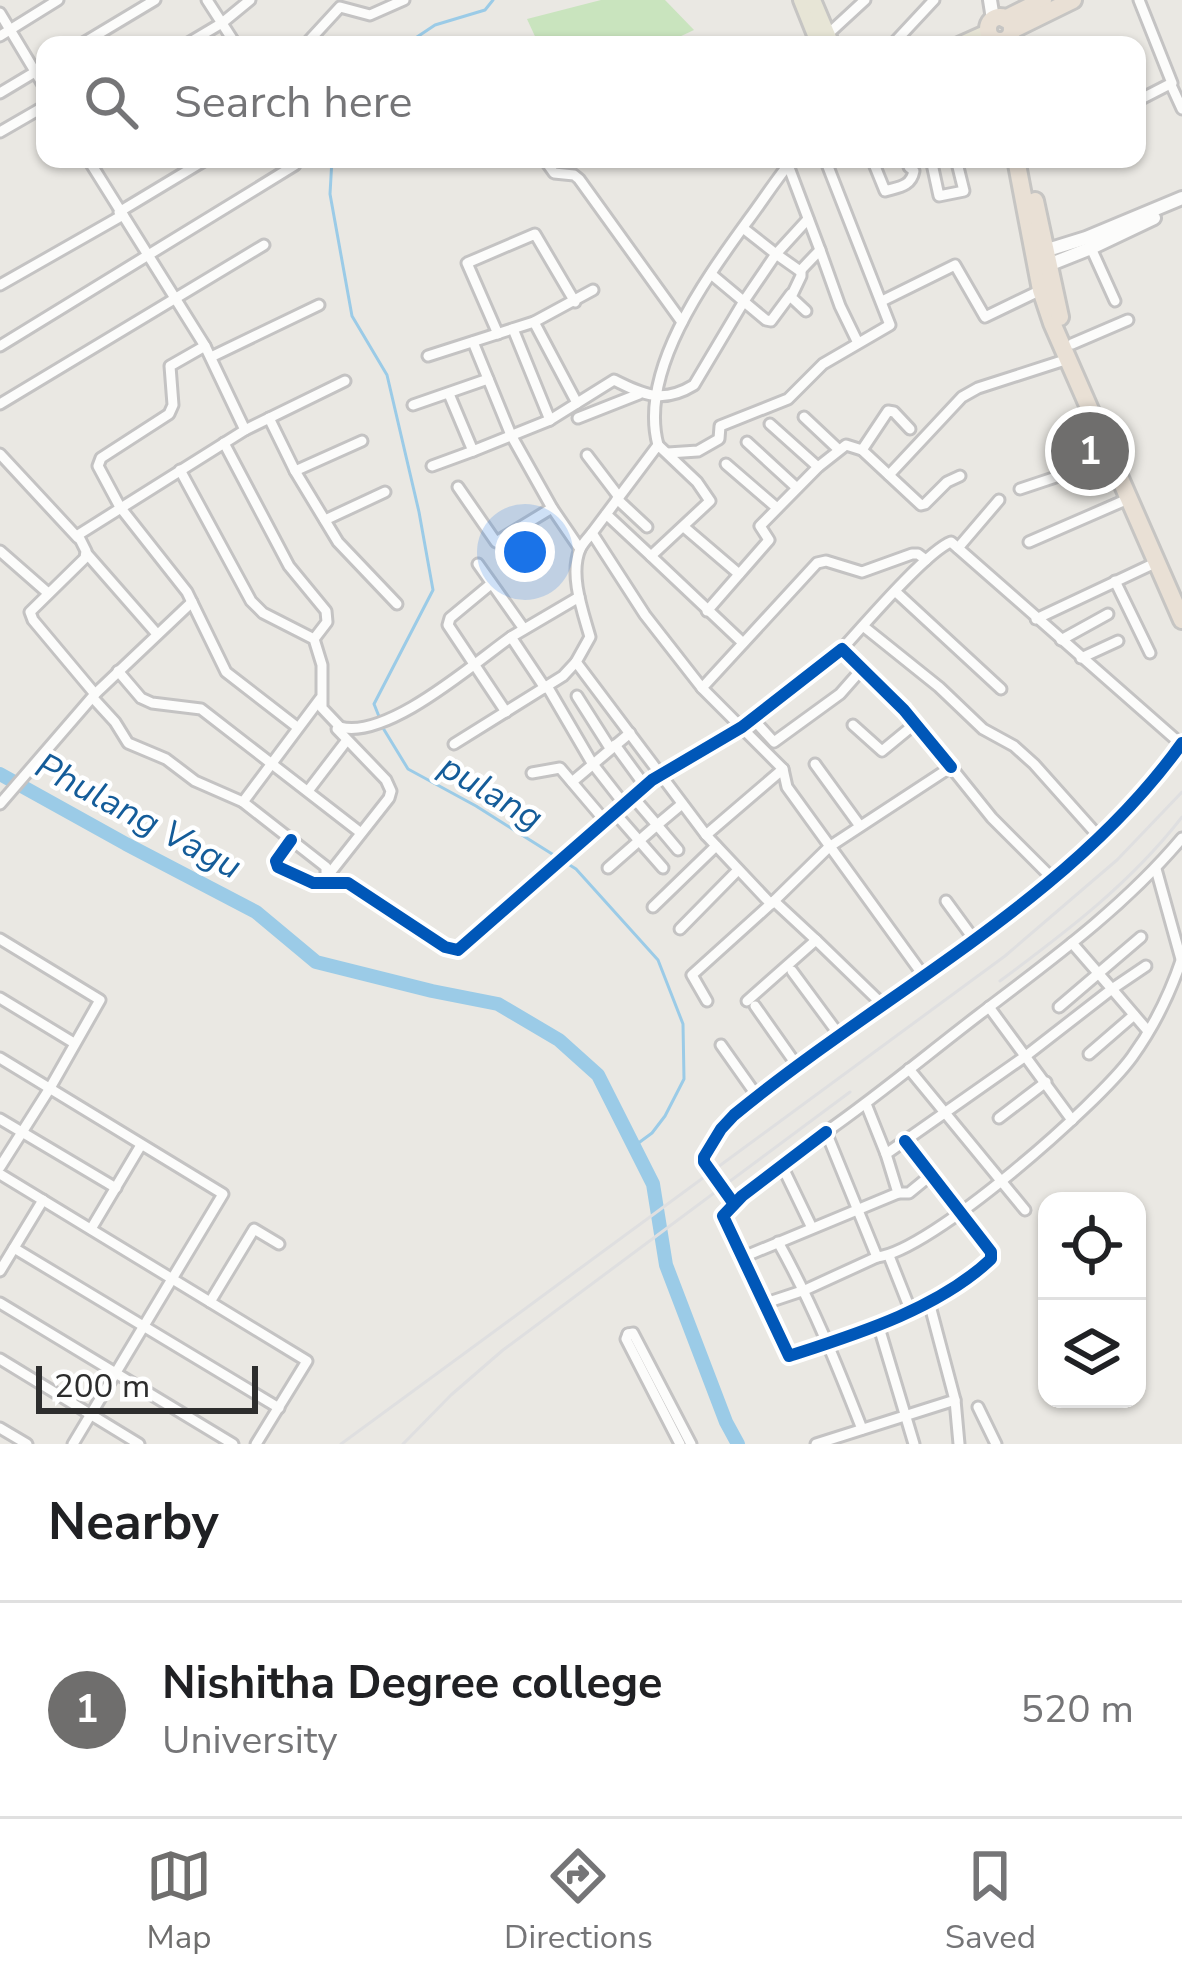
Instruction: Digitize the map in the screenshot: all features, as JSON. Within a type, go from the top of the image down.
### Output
[{"type":"highway","points":[[998,31],[1043,0]]},
{"type":"highway","points":[[998,31],[1073,0]]},
{"type":"highway","points":[[1018,168],[1070,352],[1182,620]]},
{"type":"highway","points":[[1028,168],[1041,290],[1052,323],[1070,352],[1182,598]]},
{"type":"main road","points":[[801,0],[822,36]]},
{"type":"main road","points":[[814,0],[824,36]]},
{"type":"main road","points":[[990,0],[998,31]]},
{"type":"main road","points":[[1041,259],[1182,202]]},
{"type":"main road","points":[[1041,259],[1091,248],[1182,202]]},
{"type":"street","points":[[5,33],[58,0]]},
{"type":"street","points":[[95,36],[155,0]]},
{"type":"street","points":[[207,0],[230,36]]},
{"type":"street","points":[[200,36],[250,0]]},
{"type":"street","points":[[314,36],[340,8],[370,15],[404,0]]},
{"type":"street","points":[[832,36],[865,0]]},
{"type":"street","points":[[900,36],[934,0]]},
{"type":"street","points":[[1139,0],[1182,109]]},
{"type":"street","points":[[0,13],[5,33],[36,65]]},
{"type":"street","points":[[0,93],[36,71]]},
{"type":"street","points":[[1146,97],[1171,85]]},
{"type":"street","points":[[0,132],[36,111]]},
{"type":"street","points":[[93,168],[205,346],[244,430]]},
{"type":"street","points":[[0,285],[193,168]]},
{"type":"street","points":[[0,346],[290,168]]},
{"type":"street","points":[[550,168],[579,179],[682,322]]},
{"type":"street","points":[[651,556],[710,501],[663,449],[653,426],[656,396],[682,322],[786,168]]},
{"type":"street","points":[[792,168],[840,306],[858,343]]},
{"type":"street","points":[[454,744],[546,687],[576,662],[590,637],[579,597],[580,549],[663,449],[706,448],[719,439],[720,426],[788,399],[823,364],[890,325],[829,168]]},
{"type":"street","points":[[876,168],[885,191],[908,184],[914,171],[910,168]]},
{"type":"street","points":[[933,168],[939,196],[964,191],[958,168]]},
{"type":"street","points":[[432,466],[550,420],[614,380],[639,394],[656,396],[694,385],[776,254],[808,219]]},
{"type":"street","points":[[743,228],[801,271]]},
{"type":"street","points":[[498,334],[467,263],[503,245],[537,235],[574,302]]},
{"type":"street","points":[[0,404],[263,245]]},
{"type":"street","points":[[1091,248],[1115,301]]},
{"type":"street","points":[[711,274],[771,321],[801,271],[820,250]]},
{"type":"street","points":[[882,301],[955,265],[985,317],[1041,290]]},
{"type":"street","points":[[428,356],[534,322],[593,290]]},
{"type":"street","points":[[790,294],[806,311]]},
{"type":"street","points":[[211,357],[319,305]]},
{"type":"street","points":[[889,476],[962,397],[1070,352],[1128,320]]},
{"type":"street","points":[[534,322],[578,403]]},
{"type":"street","points":[[513,329],[550,420]]},
{"type":"street","points":[[473,342],[511,435],[580,549]]},
{"type":"street","points":[[205,346],[170,366],[173,405],[169,414],[99,461],[99,469],[120,507],[192,602],[226,672],[297,727]]},
{"type":"street","points":[[412,405],[488,379]]},
{"type":"street","points":[[78,538],[244,430],[345,381]]},
{"type":"street","points":[[449,394],[472,451]]},
{"type":"street","points":[[578,418],[639,394]]},
{"type":"street","points":[[862,450],[888,411],[910,429]]},
{"type":"street","points":[[804,417],[838,449]]},
{"type":"street","points":[[269,418],[349,557],[397,604]]},
{"type":"street","points":[[770,424],[818,466]]},
{"type":"street","points":[[296,471],[362,441]]},
{"type":"street","points":[[747,442],[797,488]]},
{"type":"street","points":[[224,443],[289,566],[326,611],[327,622],[314,639]]},
{"type":"street","points":[[706,610],[769,541],[759,527],[838,449],[846,445],[862,450],[923,506],[960,476]]},
{"type":"street","points":[[0,454],[157,634]]},
{"type":"street","points":[[587,455],[618,498],[646,526]]},
{"type":"street","points":[[1020,489],[1113,458]]},
{"type":"street","points":[[726,464],[777,508]]},
{"type":"street","points":[[180,470],[251,601],[263,613],[314,639],[322,664],[322,708],[391,791],[326,881]]},
{"type":"street","points":[[458,487],[496,542],[551,508]]},
{"type":"street","points":[[325,520],[385,492]]},
{"type":"street","points":[[1029,542],[1129,499]]},
{"type":"street","points":[[958,548],[999,500]]},
{"type":"street","points":[[606,514],[743,643]]},
{"type":"street","points":[[684,527],[739,574]]},
{"type":"street","points":[[592,533],[644,615],[702,688],[783,769],[787,787],[922,975]]},
{"type":"street","points":[[291,840],[276,864],[313,884],[349,883],[445,947],[458,950],[660,774],[742,727],[842,649],[948,542],[958,548],[1182,743],[1159,776],[1100,838],[757,1096],[721,1129],[704,1162],[734,1204]]},
{"type":"street","points":[[0,551],[48,593]]},
{"type":"street","points":[[702,688],[817,563],[862,572],[915,553],[926,560]]},
{"type":"street","points":[[87,554],[31,608],[30,616],[128,743],[243,802],[326,867],[326,881]]},
{"type":"street","points":[[1036,619],[1155,563]]},
{"type":"street","points":[[478,564],[524,629]]},
{"type":"street","points":[[1115,581],[1150,653]]},
{"type":"street","points":[[491,584],[448,622],[506,712]]},
{"type":"street","points":[[896,592],[1001,688]]},
{"type":"street","points":[[334,724],[351,730],[386,721],[579,597]]},
{"type":"street","points":[[4,800],[94,696],[192,602]]},
{"type":"street","points":[[1060,640],[1108,614]]},
{"type":"street","points":[[863,626],[939,687],[982,729],[1014,746],[1100,838]]},
{"type":"street","points":[[512,637],[592,763],[624,804],[639,841],[663,868]]},
{"type":"street","points":[[1081,658],[1118,641]]},
{"type":"street","points":[[842,649],[916,723],[992,818],[1052,878]]},
{"type":"street","points":[[576,662],[706,835],[882,1004]]},
{"type":"street","points":[[753,718],[774,742],[840,694],[862,669]]},
{"type":"street","points":[[118,671],[141,698],[152,703],[196,706],[361,832]]},
{"type":"street","points":[[577,696],[645,786]]},
{"type":"street","points":[[243,802],[320,699]]},
{"type":"street","points":[[853,725],[882,751],[916,723]]},
{"type":"street","points":[[572,782],[630,734]]},
{"type":"street","points":[[308,791],[347,740]]},
{"type":"street","points":[[815,764],[860,826]]},
{"type":"street","points":[[707,1001],[692,975],[829,847],[951,767]]},
{"type":"street","points":[[532,773],[560,768],[605,821]]},
{"type":"street","points":[[706,835],[783,769]]},
{"type":"street","points":[[624,804],[658,825],[678,850]]},
{"type":"street","points":[[608,868],[682,805]]},
{"type":"street","points":[[905,1142],[992,1259],[929,1302],[789,1356],[722,1219],[724,1214],[1072,943],[1156,868],[1182,838]]},
{"type":"street","points":[[653,907],[716,846]]},
{"type":"street","points":[[764,1304],[923,1238],[1095,1100],[1132,1057],[1178,976],[1181,959],[1156,868]]},
{"type":"street","points":[[680,929],[738,870]]},
{"type":"street","points":[[946,901],[973,938]]},
{"type":"street","points":[[1059,1006],[1141,937]]},
{"type":"street","points":[[0,939],[100,1000],[0,1170],[308,1361],[256,1444]]},
{"type":"street","points":[[798,1066],[751,1004],[816,940]]},
{"type":"street","points":[[1072,943],[1148,1031]]},
{"type":"street","points":[[886,1154],[1146,966]]},
{"type":"street","points":[[792,971],[840,1036]]},
{"type":"street","points":[[0,998],[74,1043]]},
{"type":"street","points":[[989,1007],[1072,1120]]},
{"type":"street","points":[[1090,1054],[1134,1015]]},
{"type":"street","points":[[721,1045],[757,1096]]},
{"type":"street","points":[[0,1058],[223,1194],[73,1444]]},
{"type":"street","points":[[909,1069],[1025,1210]]},
{"type":"street","points":[[998,1118],[1046,1082]]},
{"type":"street","points":[[866,1104],[898,1193]]},
{"type":"street","points":[[0,1119],[116,1188]]},
{"type":"street","points":[[826,1132],[857,1209],[910,1309]]},
{"type":"street","points":[[91,1229],[141,1145]]},
{"type":"street","points":[[785,1172],[812,1228]]},
{"type":"street","points":[[741,1258],[898,1193],[909,1193],[932,1175]]},
{"type":"street","points":[[0,1271],[43,1200]]},
{"type":"street","points":[[210,1302],[254,1229],[279,1244]]},
{"type":"street","points":[[778,1242],[805,1290],[862,1429]]},
{"type":"street","points":[[14,1248],[279,1408]]},
{"type":"street","points":[[929,1302],[955,1400],[959,1444]]},
{"type":"street","points":[[0,1303],[233,1444]]},
{"type":"street","points":[[878,1324],[914,1444]]},
{"type":"street","points":[[680,1444],[626,1339],[631,1333],[692,1444]]},
{"type":"street","points":[[0,1359],[139,1444]]},
{"type":"street","points":[[816,1444],[955,1400]]},
{"type":"street","points":[[978,1407],[996,1444]]},
{"type":"street","points":[[0,1428],[27,1444]]},
{"type":"street","points":[[201,1444],[210,1430]]},
{"type":"green space","points":[[601,0],[665,0],[694,30],[681,36],[535,36],[527,19]]},
{"type":"waterway","name":"pulang","points":[[418,36],[435,25],[485,10],[493,0]]},
{"type":"waterway","name":"pulang","points":[[331,168],[330,194],[352,316],[387,375],[433,590],[374,704],[380,719]]},
{"type":"waterway","name":"pulang","points":[[383,728],[408,769],[576,869],[658,960],[683,1024],[684,1079],[665,1116],[633,1147]]},
{"type":"waterway","name":"Phulang Vagu","points":[[0,774],[256,912],[316,962],[498,1004],[559,1040],[598,1075],[653,1184],[666,1265],[738,1444]]},
{"type":"railway","points":[[341,1444],[1005,956],[1117,860],[1182,792]]},
{"type":"railway","points":[[1000,981],[1119,885],[1182,817]]},
{"type":"railway","points":[[403,1444],[503,1350],[850,1092]]},
{"type":"cycle path","points":[[291,840],[276,861],[278,867],[313,883],[348,883],[445,947],[458,950],[652,780],[742,727],[842,649],[904,710],[951,767]]},
{"type":"cycle path","points":[[734,1204],[704,1162],[734,1115],[1030,898],[1136,799],[1182,743]]},
{"type":"cycle path","points":[[826,1132],[723,1216],[789,1356],[922,1306],[991,1259],[991,1252],[905,1141]]},
{"type":"place","name":"Nishitha Degree college","points":[[1090,451]]}]
